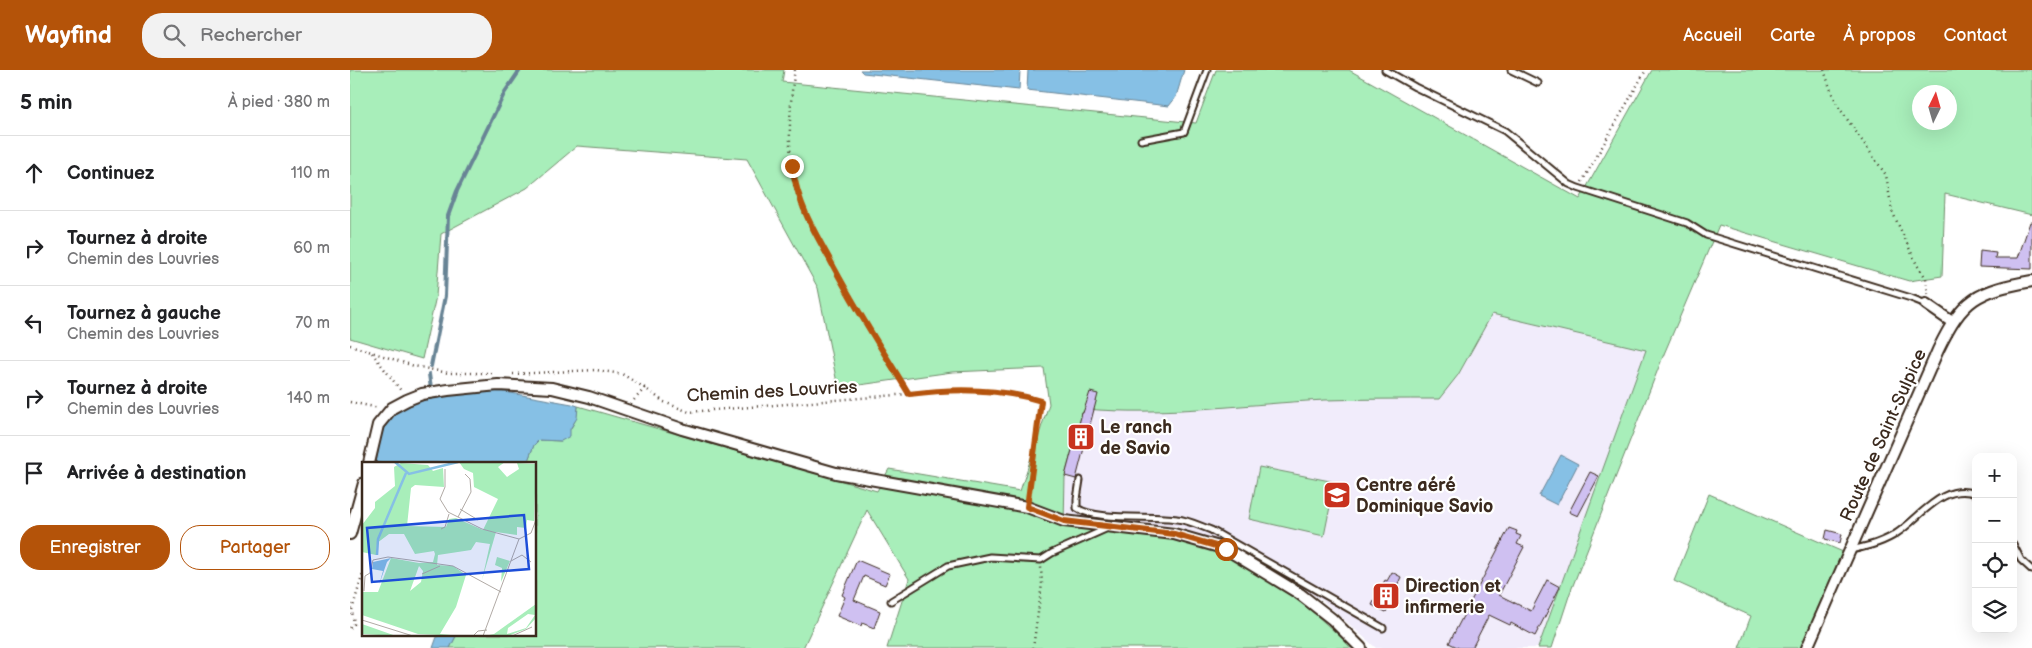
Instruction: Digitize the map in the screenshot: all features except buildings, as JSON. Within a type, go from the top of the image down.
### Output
[{"type":"street","name":"Route de Saint-Sulpice","points":[[1806,648],[1952,322],[1960,310],[1979,295],[2001,287],[2032,281]]},
{"type":"street","points":[[1926,304],[1952,322]]},
{"type":"street","points":[[369,462],[378,425],[385,414],[407,400],[422,394],[498,385],[552,388],[589,396],[682,429],[836,473],[1027,507],[1064,521],[1174,534],[1226,549],[1300,594],[1332,619],[1361,648]]},
{"type":"street","points":[[350,534],[362,490]]},
{"type":"lane","points":[[1141,140],[1184,132],[1207,70]]},
{"type":"lane","points":[[1385,70],[1504,131],[1569,184],[1578,188],[1687,222],[1706,234],[1926,304]]},
{"type":"lane","points":[[1511,70],[1538,83]]},
{"type":"lane","points":[[1080,480],[1076,499],[1077,508],[1082,512],[1179,519],[1210,530],[1383,628]]},
{"type":"lane","points":[[1850,550],[1873,546],[1896,534],[1938,498],[1953,492],[1972,493]]},
{"type":"lane","points":[[892,600],[948,566],[990,557],[1041,560],[1052,553],[1111,527]]},
{"type":"lane","points":[[2017,552],[2021,560],[2032,570]]},
{"type":"path","points":[[796,70],[791,108],[790,144],[796,190],[803,211],[845,289],[909,394]]},
{"type":"path","points":[[1578,188],[1646,70]]},
{"type":"path","points":[[1824,70],[1838,106],[1886,175],[1892,211],[1917,265],[1926,278],[1928,288],[1926,304]]},
{"type":"path","points":[[350,345],[414,366],[448,373],[501,374]]},
{"type":"path","points":[[370,352],[407,400]]},
{"type":"path","name":"Chemin des Louvries","points":[[510,374],[596,370],[622,374],[664,402],[689,412],[941,390],[973,390],[1031,398],[1041,401],[1027,507]]},
{"type":"path","points":[[626,409],[645,388]]},
{"type":"path","points":[[350,402],[382,409],[385,414]]},
{"type":"path","points":[[1033,648],[1042,584],[1041,560]]},
{"type":"path","points":[[350,628],[354,624],[352,610],[362,577]]},
{"type":"shaded area","name":"Centre aéré Dominique Savio","points":[[1492,314],[1664,354],[1570,593],[1552,648],[1376,648],[1323,601],[1228,546],[1176,526],[1125,525],[1064,514],[1065,476],[1082,413],[1085,409],[1111,411],[1206,408],[1326,400],[1458,375]]},
{"type":"green space","points":[[350,70],[784,70],[782,82],[1196,123],[1216,70],[1349,70],[1580,199],[1652,70],[2032,70],[2032,215],[1945,194],[1942,276],[1909,281],[1719,225],[1664,354],[1570,593],[1552,648],[1538,648],[1646,350],[1492,314],[1458,375],[1439,399],[1325,400],[1205,409],[1145,411],[1085,409],[1082,413],[1065,476],[1064,525],[1174,540],[1226,553],[1306,606],[1353,648],[887,648],[909,579],[867,510],[803,648],[450,648],[456,636],[536,636],[536,462],[527,462],[534,445],[539,440],[561,441],[575,421],[578,406],[877,491],[889,469],[1020,491],[1049,404],[1044,368],[952,372],[838,388],[818,288],[747,159],[577,146],[527,188],[441,234],[436,296],[422,359],[350,338]]},
{"type":"green space","points":[[1259,467],[1335,482],[1324,536],[1249,519]]},
{"type":"green space","points":[[1709,494],[1843,552],[1801,648],[1739,648],[1751,616],[1674,581]]},
{"type":"water","points":[[860,70],[1020,70],[1019,90],[863,73]]},
{"type":"water","points":[[1028,70],[1184,70],[1176,97],[1169,106],[1027,90]]},
{"type":"water","points":[[469,391],[505,392],[578,406],[577,418],[570,429],[570,436],[561,441],[539,440],[534,445],[527,462],[376,462],[382,432],[388,420],[408,406]]},
{"type":"water","points":[[1561,455],[1578,464],[1557,505],[1539,496]]},
{"type":"water","points":[[437,636],[456,636],[450,648],[433,648]]},
{"type":"waterway","points":[[431,366],[445,296],[448,216],[457,191],[505,92],[520,70]]},
{"type":"waterway","points":[[429,374],[431,389]]},
{"type":"place","name":"Le ranch de Savio","points":[[1081,437]]},
{"type":"place","name":"Centre aéré Dominique Savio","points":[[1337,495]]},
{"type":"place","name":"Direction et infirmerie","points":[[1386,596]]},
{"type":"route","points":[[792,166],[796,190],[803,211],[845,289],[909,394],[941,390],[973,390],[1041,401],[1027,507],[1064,521],[1174,534],[1226,549]]}]
